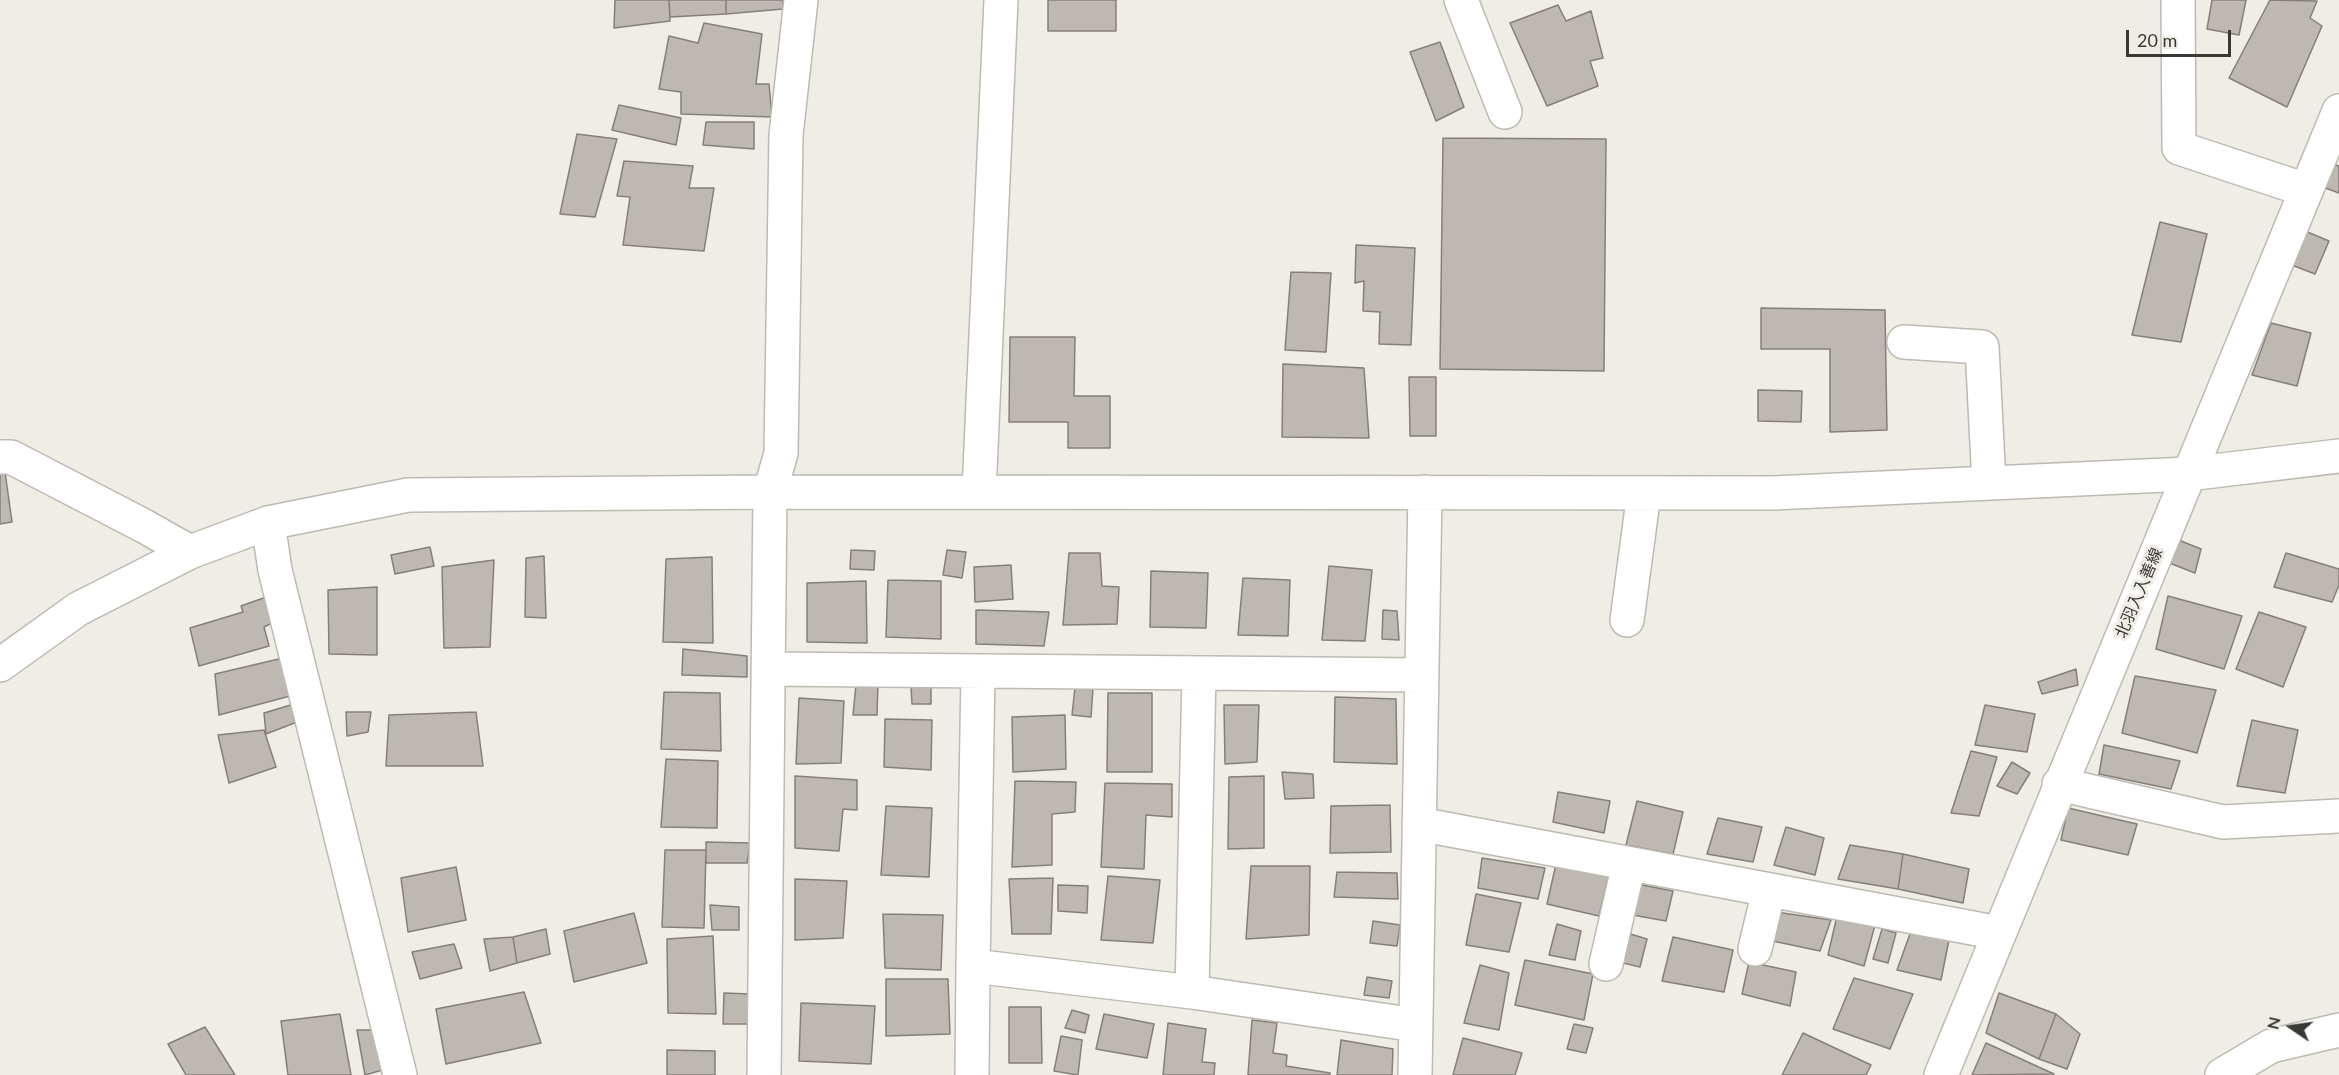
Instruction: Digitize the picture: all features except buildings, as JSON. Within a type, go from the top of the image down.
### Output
[{"type":"street","points":[[764,1075],[770,492],[781,453],[786,135],[801,0]]},
{"type":"street","points":[[979,492],[1001,0]]},
{"type":"street","points":[[1461,0],[1505,112]]},
{"type":"street","points":[[2178,0],[2179,148],[2306,190]]},
{"type":"street","name":"北羽入入善線","points":[[1941,1075],[2059,784],[2339,111]]},
{"type":"street","points":[[1904,342],[1982,347],[1989,483]]},
{"type":"street","points":[[0,665],[78,609],[190,552],[268,523],[408,495],[770,492],[1773,493],[2188,474],[2339,456]]},
{"type":"street","points":[[0,457],[11,457],[190,552]]},
{"type":"street","points":[[1415,1075],[1425,492]]},
{"type":"street","points":[[1628,620],[1644,493]]},
{"type":"street","points":[[268,523],[275,570],[400,1075]]},
{"type":"street","points":[[768,669],[978,673],[1422,675]]},
{"type":"street","points":[[972,1075],[978,673]]},
{"type":"street","points":[[1192,992],[1199,674]]},
{"type":"street","points":[[2059,784],[2223,822],[2339,816]]},
{"type":"street","points":[[1419,824],[1999,933]]},
{"type":"street","points":[[1606,964],[1629,864]]},
{"type":"street","points":[[1755,949],[1769,890]]},
{"type":"street","points":[[973,966],[1192,992],[1416,1025]]},
{"type":"street","points":[[2222,1075],[2271,1046],[2339,1030]]}]
